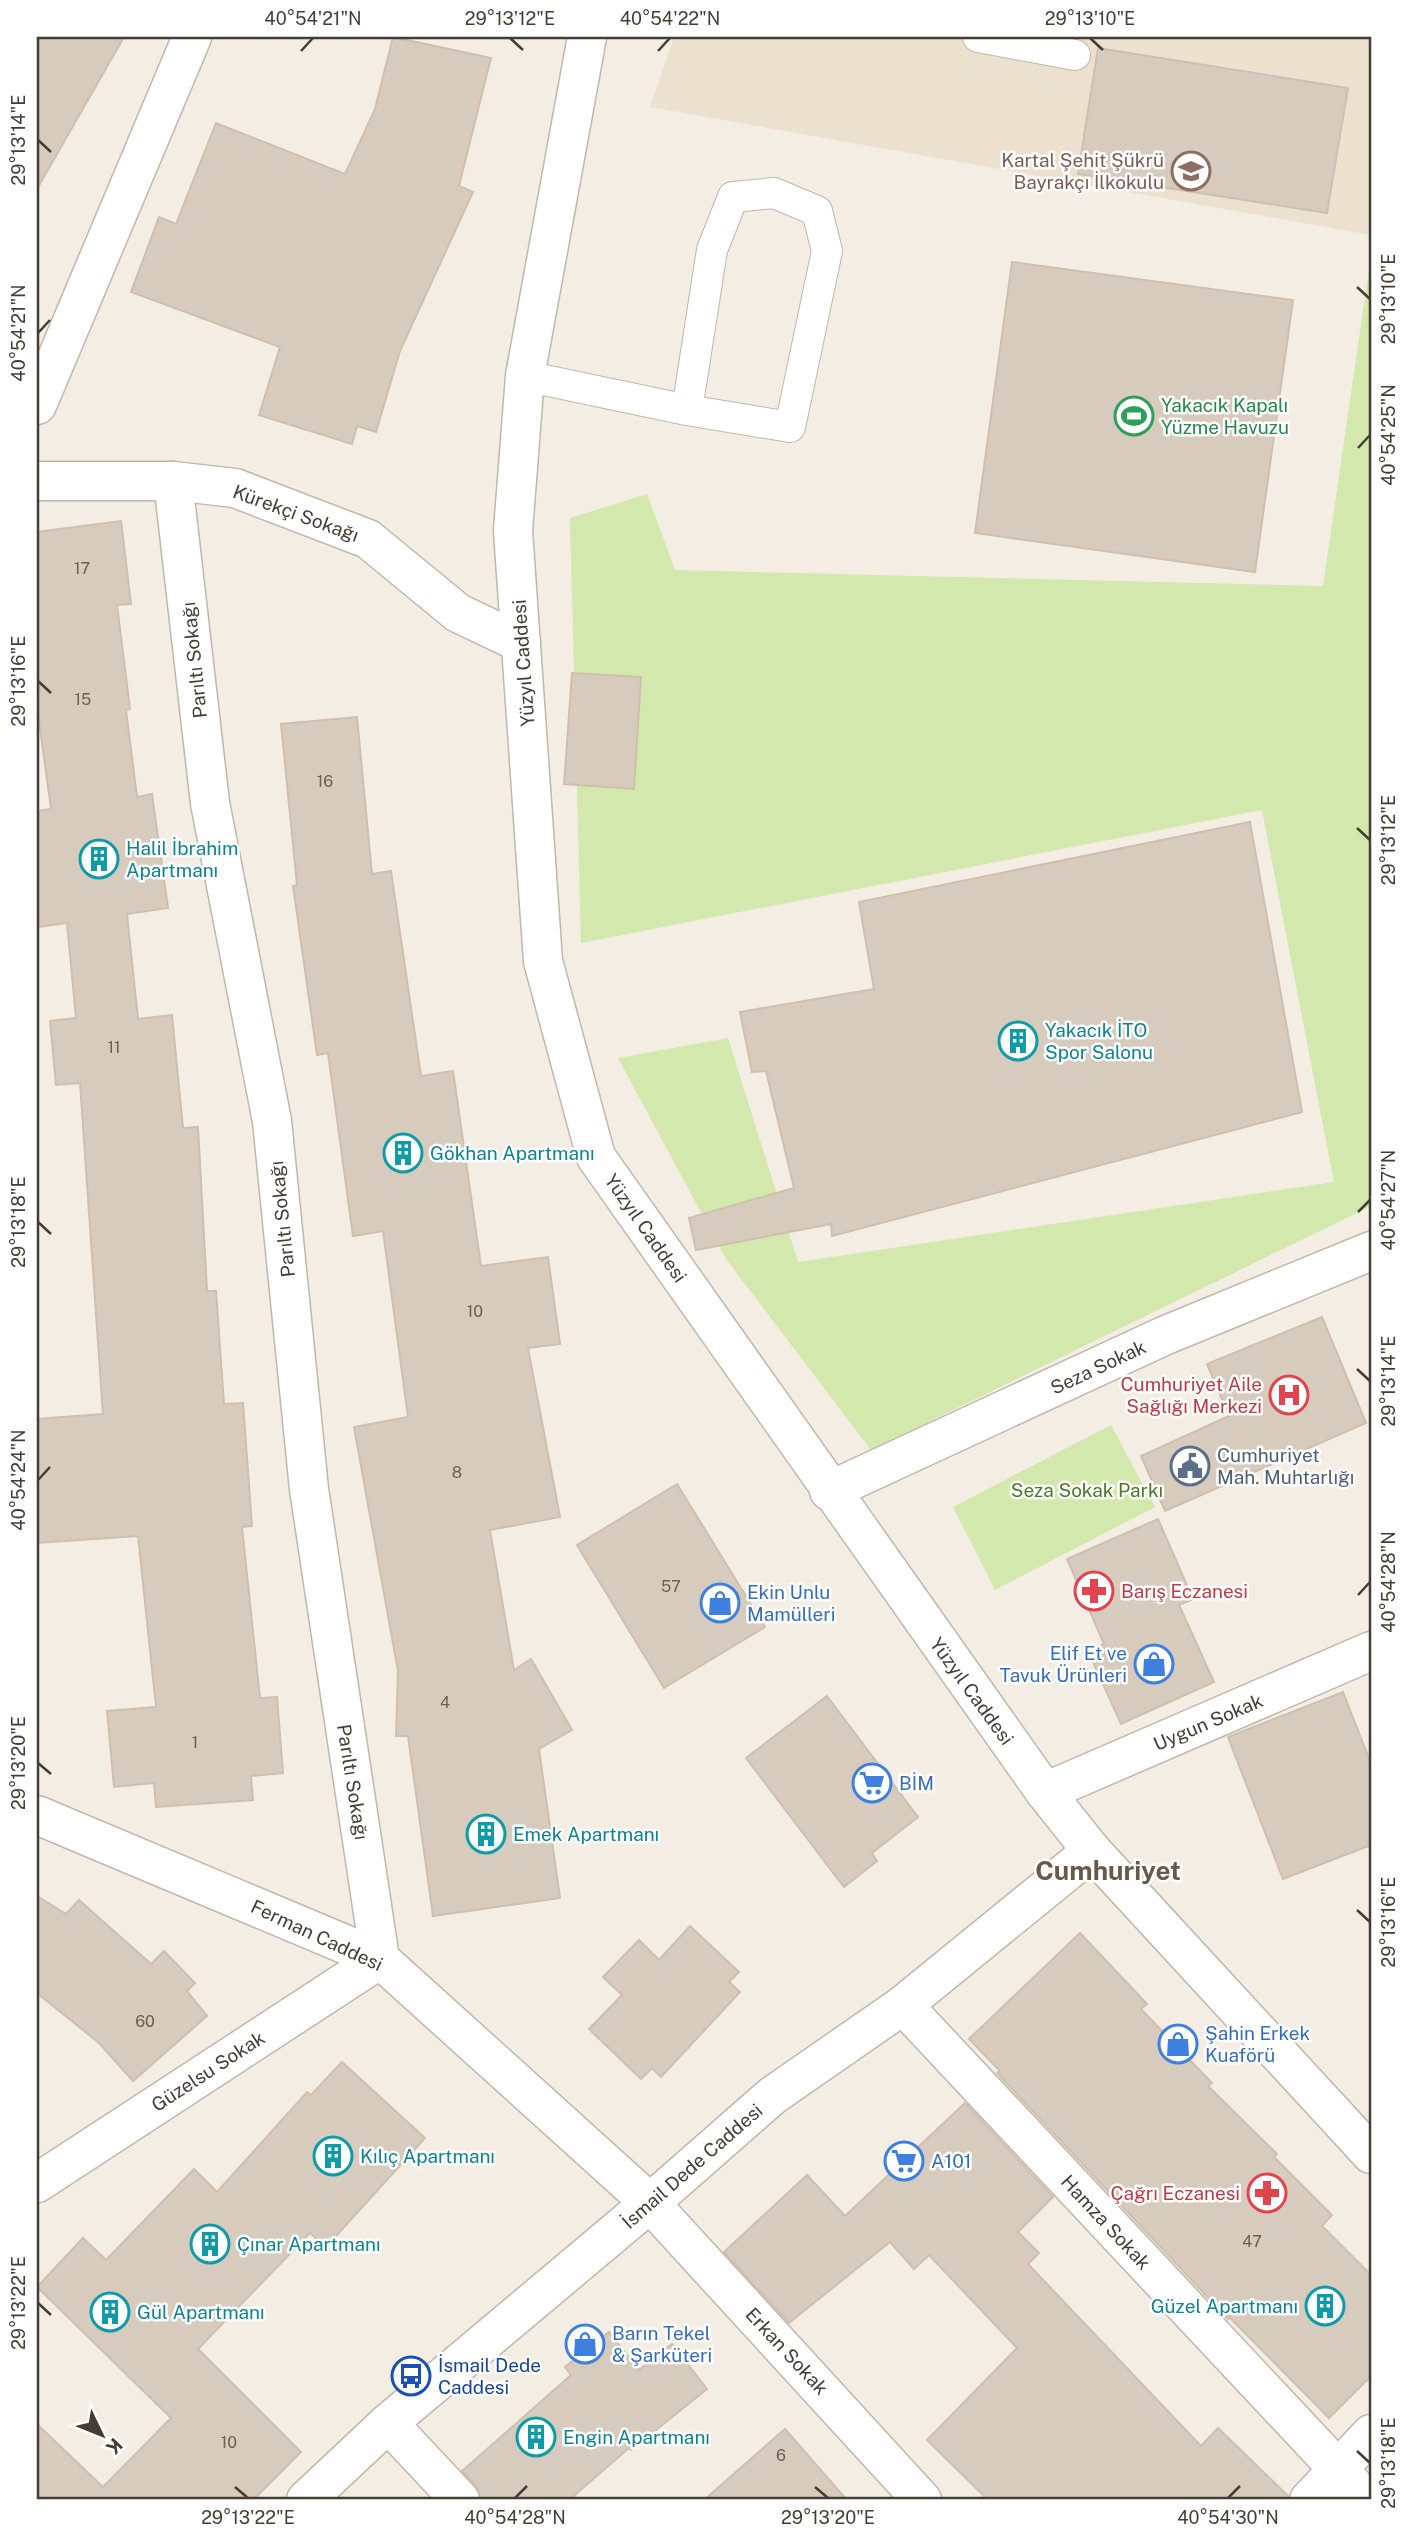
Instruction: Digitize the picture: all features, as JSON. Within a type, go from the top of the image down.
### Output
[{"type":"street","points":[[37,405],[192,37]]},
{"type":"street","name":"Yüzyıl Caddesi","points":[[587,37],[525,376],[513,531],[543,961],[596,1157],[829,1491],[1045,1793],[1092,1851],[1371,2154]]},
{"type":"street","name":"Kürekçi Sokağı","points":[[37,481],[173,481],[235,488],[368,539],[457,613],[522,643]]},
{"type":"street","name":"Parıltı Sokağı","points":[[173,481],[210,803],[272,1121],[309,1489],[380,1959]]},
{"type":"street","name":"Seza Sokak","points":[[829,1491],[1166,1335],[1371,1251]]},
{"type":"street","name":"Uygun Sokak","points":[[1045,1793],[1371,1651]]},
{"type":"street","name":"Ferman Caddesi","points":[[37,1815],[380,1959],[650,2203]]},
{"type":"street","name":"İsmail Dede Caddesi","points":[[306,2500],[388,2423],[650,2203],[772,2096],[903,2005],[1092,1851]]},
{"type":"street","name":"Güzelsu Sokak","points":[[37,2183],[380,1959]]},
{"type":"street","name":"Hamza Sokak","points":[[903,2005],[1367,2500]]},
{"type":"street","name":"Erkan Sokak","points":[[650,2203],[922,2500]]},
{"type":"street","points":[[388,2423],[460,2500]]},
{"type":"street","points":[[1309,2500],[1340,2471],[1371,2434]]},
{"type":"lane","points":[[978,37],[1075,55]]},
{"type":"lane","points":[[525,376],[687,410],[790,426],[827,251],[817,211],[774,193],[733,197],[712,250],[687,410]]},
{"type":"shaded area","name":"Kartal Şehit Şükrü Bayrakçı İlkokulu","points":[[674,37],[1371,37],[1371,235],[650,107]]},
{"type":"green space","points":[[1371,256],[1371,1206],[871,1450],[726,1259],[618,1058],[728,1038],[798,1262],[1334,1182],[1262,810],[581,943],[570,518],[647,494],[675,570],[1323,586]]},
{"type":"green space","name":"Seza Sokak Parkı","points":[[1111,1425],[1155,1507],[995,1590],[953,1507]]},
{"type":"building","points":[[37,37],[124,37],[37,189]]},
{"type":"building","points":[[393,37],[491,58],[459,186],[473,192],[400,351],[376,432],[357,426],[352,444],[259,415],[280,347],[131,292],[159,217],[176,224],[216,123],[345,174],[375,109]]},
{"type":"building","points":[[1098,48],[1348,88],[1327,213],[1078,174]]},
{"type":"building","name":"Yakacık Kapalı Yüzme Havuzu","points":[[1012,262],[1293,300],[1255,572],[975,533]]},
{"type":"building","points":[[121,521],[131,604],[117,605],[130,709],[126,710],[137,797],[152,794],[168,908],[127,914],[138,1019],[172,1015],[183,1128],[198,1127],[207,1291],[216,1291],[224,1404],[243,1403],[252,1526],[242,1527],[260,1698],[277,1697],[283,1773],[251,1776],[253,1800],[156,1807],[154,1783],[114,1787],[107,1711],[156,1707],[138,1536],[37,1543],[37,1419],[103,1414],[80,1083],[56,1085],[50,1021],[76,1018],[67,923],[37,927],[37,811],[51,809],[37,706],[37,693],[40,691],[37,663],[37,532]]},
{"type":"building","points":[[572,673],[641,677],[634,789],[564,784]]},
{"type":"building","points":[[357,717],[372,874],[391,871],[421,1076],[453,1071],[481,1266],[548,1257],[560,1344],[528,1348],[560,1517],[490,1530],[514,1670],[531,1659],[572,1730],[539,1749],[560,1898],[433,1916],[408,1736],[396,1736],[398,1671],[354,1427],[408,1417],[383,1231],[353,1236],[328,1053],[317,1055],[293,886],[297,885],[281,724]]},
{"type":"building","name":"Yakacık İTO Spor Salonu","points":[[1250,822],[1302,1112],[832,1236],[831,1224],[696,1250],[689,1218],[794,1188],[766,1071],[752,1072],[740,1012],[874,989],[859,902]]},
{"type":"building","points":[[1322,1317],[1366,1423],[1165,1511],[1141,1456],[1229,1416],[1207,1364]]},
{"type":"building","points":[[677,1484],[765,1627],[664,1688],[577,1545]]},
{"type":"building","points":[[1158,1519],[1193,1599],[1179,1605],[1214,1682],[1121,1724],[1088,1651],[1104,1644],[1067,1559]]},
{"type":"building","points":[[1343,1692],[1371,1764],[1371,1845],[1283,1879],[1228,1737]]},
{"type":"building","points":[[827,1696],[918,1817],[872,1853],[877,1861],[844,1887],[746,1758]]},
{"type":"building","points":[[37,1896],[66,1914],[79,1900],[151,1964],[164,1951],[195,1983],[187,1991],[207,2016],[133,2081],[99,2043],[37,1993]]},
{"type":"building","points":[[690,1926],[739,1972],[729,1982],[740,1992],[661,2077],[652,2068],[641,2079],[589,2029],[622,1995],[603,1977],[639,1940],[659,1960]]},
{"type":"building","points":[[1080,1933],[1147,2004],[1141,2009],[1212,2083],[1208,2086],[1277,2154],[1274,2157],[1332,2215],[1322,2226],[1371,2275],[1371,2376],[1329,2418],[1229,2317],[1228,2319],[997,2073],[1000,2071],[969,2039]]},
{"type":"building","points":[[342,2062],[425,2138],[326,2247],[310,2233],[198,2349],[301,2452],[253,2500],[37,2500],[37,2424],[103,2487],[171,2418],[37,2287],[83,2238],[106,2260],[194,2169],[217,2192],[307,2092],[311,2095]]},
{"type":"building","points":[[965,2103],[1053,2197],[1018,2232],[1039,2253],[1028,2264],[1201,2446],[1218,2428],[1288,2496],[1288,2500],[988,2500],[927,2440],[1017,2348],[929,2255],[914,2269],[890,2242],[789,2323],[724,2252],[807,2175],[845,2216]]},
{"type":"building","points":[[609,2332],[639,2370],[672,2344],[707,2389],[631,2450],[629,2448],[569,2500],[481,2500],[476,2486],[462,2471],[571,2375],[565,2367]]},
{"type":"building","points":[[785,2429],[847,2500],[704,2500]]},
{"type":"place","name":"Kartal Şehit Şükrü Bayrakçı İlkokulu","points":[[1191,171]]},
{"type":"place","name":"Yakacık Kapalı Yüzme Havuzu","points":[[1134,416]]},
{"type":"place","name":"Halil İbrahim Apartmanı","points":[[99,859]]},
{"type":"place","name":"Yakacık İTO Spor Salonu","points":[[1018,1041]]},
{"type":"place","name":"Gökhan Apartmanı","points":[[403,1153]]},
{"type":"place","name":"Cumhuriyet Aile Sağlığı Merkezi","points":[[1289,1395]]},
{"type":"place","name":"Cumhuriyet Mah. Muhtarlığı","points":[[1190,1466]]},
{"type":"place","name":"Barış Eczanesi","points":[[1094,1591]]},
{"type":"place","name":"Ekin Unlu Mamülleri","points":[[720,1603]]},
{"type":"place","name":"Elif Et ve Tavuk Ürünleri","points":[[1154,1664]]},
{"type":"place","name":"BİM","points":[[872,1783]]},
{"type":"place","name":"Emek Apartmanı","points":[[486,1834]]},
{"type":"place","name":"Şahin Erkek Kuaförü","points":[[1178,2044]]},
{"type":"place","name":"Kılıç Apartmanı","points":[[333,2156]]},
{"type":"place","name":"A101","points":[[904,2161]]},
{"type":"place","name":"Çağrı Eczanesi","points":[[1267,2193]]},
{"type":"place","name":"Çınar Apartmanı","points":[[210,2244]]},
{"type":"place","name":"Güzel Apartmanı","points":[[1325,2306]]},
{"type":"place","name":"Gül Apartmanı","points":[[110,2312]]},
{"type":"place","name":"Barın Tekel & Şarküteri","points":[[585,2344]]},
{"type":"place","name":"İsmai̇l Dede Caddesi̇","points":[[411,2376]]},
{"type":"place","name":"Engin Apartmanı","points":[[536,2437]]},
{"type":"district","name":"Cumhuriyet","points":[[1108,1870]]}]
